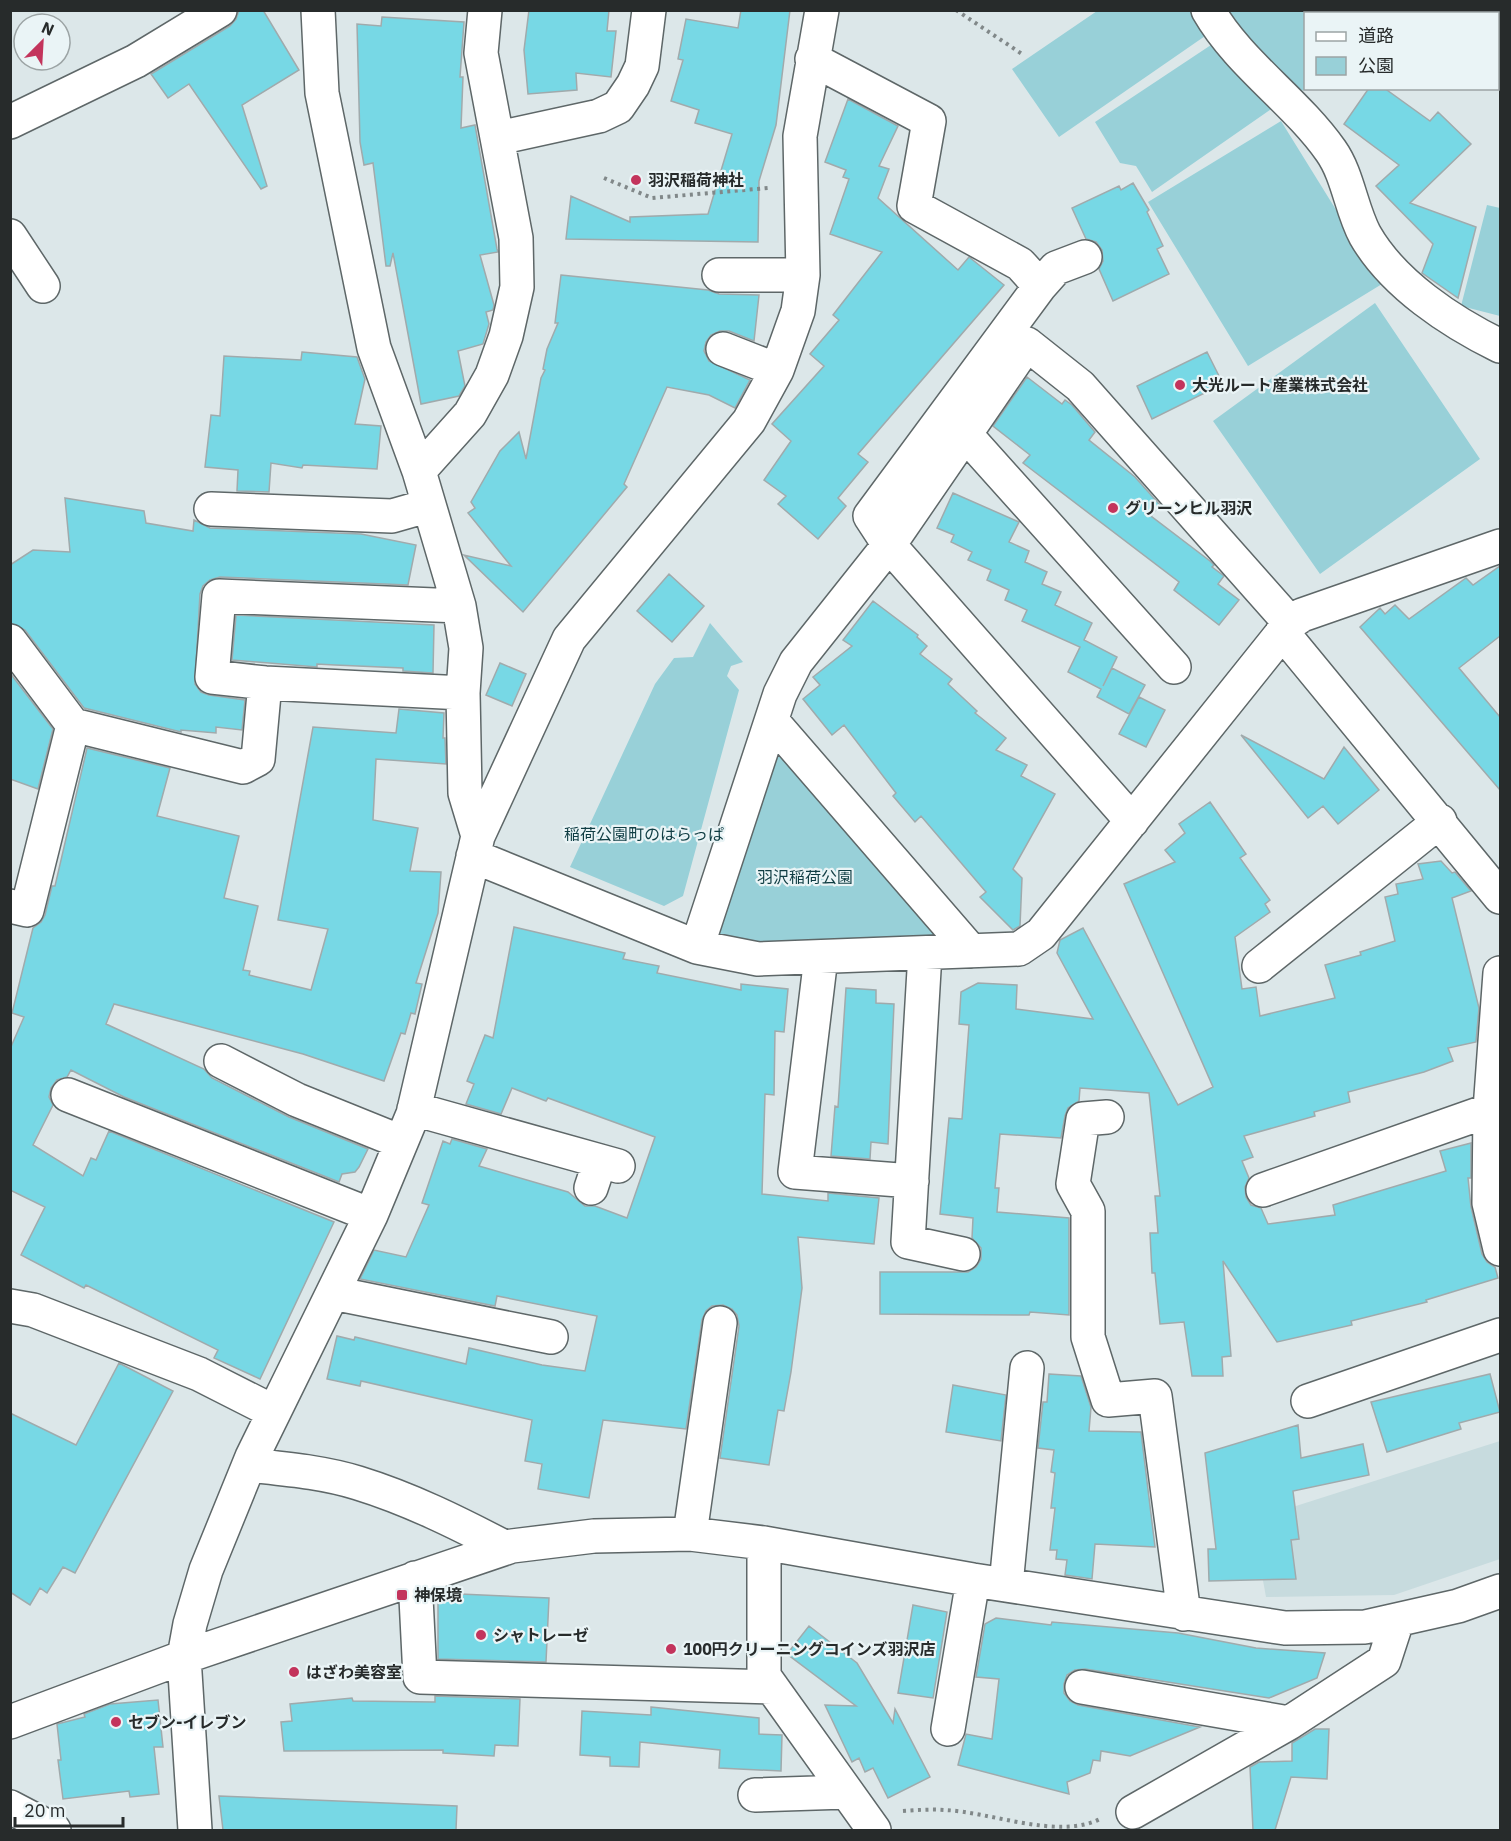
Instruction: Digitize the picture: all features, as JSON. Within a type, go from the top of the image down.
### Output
[{"type":"street","points":[[10,122],[136,61],[220,10]]},
{"type":"street","points":[[318,10],[322,93],[374,348],[419,471],[427,506],[459,606],[466,648],[463,693],[465,793],[476,846]]},
{"type":"street","points":[[419,471],[470,414],[492,375],[506,336],[517,287],[516,238],[481,53],[485,10]]},
{"type":"street","points":[[498,138],[599,116],[618,107],[633,85],[642,66],[649,10]]},
{"type":"street","points":[[195,1830],[184,1657],[190,1623],[206,1570],[249,1465],[372,1215],[414,1109],[476,846],[569,639],[749,421],[777,370],[798,311],[803,275],[800,136],[822,10]]},
{"type":"street","points":[[1208,10],[1220,30],[1281,93],[1332,152],[1365,235],[1399,281],[1479,335],[1500,346]]},
{"type":"street","points":[[812,60],[929,121],[914,206],[1020,264],[1040,286]]},
{"type":"street","points":[[10,236],[42,286]]},
{"type":"street","points":[[1085,257],[1056,268],[1040,286],[870,516],[889,545],[1132,821]]},
{"type":"street","points":[[719,275],[803,275]]},
{"type":"street","points":[[697,947],[780,694],[796,662],[889,545],[1027,344],[1080,386],[1286,628],[1500,897]]},
{"type":"street","points":[[723,349],[777,370]]},
{"type":"street","points":[[965,434],[1174,667]]},
{"type":"street","points":[[211,509],[392,516],[427,506]]},
{"type":"street","points":[[476,846],[697,947],[758,959],[1019,949],[1041,934],[1286,628],[1302,615],[1500,546]]},
{"type":"street","points":[[459,606],[219,596],[212,677],[265,683],[463,693]]},
{"type":"street","points":[[10,641],[73,725],[243,767],[258,759],[265,683]]},
{"type":"street","points":[[772,721],[971,951]]},
{"type":"street","points":[[10,906],[27,910],[73,725]]},
{"type":"street","points":[[1259,966],[1440,821]]},
{"type":"street","points":[[925,953],[908,1242],[963,1254]]},
{"type":"street","points":[[821,957],[795,1172],[912,1181]]},
{"type":"street","points":[[1500,973],[1490,1110],[1489,1203],[1500,1249]]},
{"type":"street","points":[[221,1061],[297,1100],[401,1142]]},
{"type":"street","points":[[68,1095],[372,1215]]},
{"type":"street","points":[[414,1109],[603,1172]]},
{"type":"street","points":[[1263,1190],[1490,1110]]},
{"type":"street","points":[[1107,1117],[1083,1119],[1073,1184],[1088,1211],[1088,1337],[1108,1400],[1155,1396],[1184,1614]]},
{"type":"street","points":[[333,1293],[551,1337]]},
{"type":"street","points":[[10,1306],[33,1310],[200,1374],[274,1412]]},
{"type":"street","points":[[690,1534],[720,1323]]},
{"type":"street","points":[[1308,1401],[1500,1335]]},
{"type":"street","points":[[1006,1584],[1027,1368]]},
{"type":"street","points":[[249,1465],[295,1469],[357,1483],[433,1510],[506,1548]]},
{"type":"street","points":[[10,1722],[184,1657],[506,1548],[534,1542],[594,1536],[690,1534],[764,1543],[973,1580],[1285,1628],[1365,1627],[1458,1606],[1500,1590]]},
{"type":"street","points":[[764,1543],[764,1676],[860,1811]]},
{"type":"street","points":[[415,1578],[420,1677],[772,1687]]},
{"type":"street","points":[[948,1729],[973,1580]]},
{"type":"street","points":[[1133,1812],[1289,1723],[1384,1661],[1397,1621]]},
{"type":"street","points":[[1082,1686],[1289,1723]]},
{"type":"street","points":[[755,1795],[860,1811]]},
{"type":"street","points":[[10,1807],[54,1830]]},
{"type":"path","points":[[956,10],[1022,54]]},
{"type":"path","points":[[604,178],[652,198],[801,185]]},
{"type":"path","points":[[860,1811],[946,1810],[1068,1828],[1090,1824],[1114,1812],[1133,1812]]},
{"type":"shaded area","points":[[1500,1441],[1500,1559],[1394,1595],[1266,1597],[1252,1520]]},
{"type":"green space","points":[[1097,11],[1191,11],[1208,34],[1059,137],[1012,69]]},
{"type":"green space","points":[[1216,11],[1372,11],[1304,12],[1304,90],[1306,90],[1296,91]]},
{"type":"green space","points":[[1214,43],[1274,107],[1152,192],[1136,166],[1120,163],[1095,122]]},
{"type":"green space","points":[[1281,121],[1382,284],[1248,366],[1148,202]]},
{"type":"green space","points":[[1487,205],[1500,208],[1500,316],[1461,306]]},
{"type":"green space","points":[[1375,303],[1480,459],[1320,574],[1213,421]]},
{"type":"green space","name":"稲荷公園町のはらっぱ","points":[[710,623],[743,662],[731,666],[727,676],[739,690],[683,896],[664,906],[570,867],[655,684],[674,658],[693,657]]},
{"type":"green space","name":"羽沢稲荷公園","points":[[779,740],[945,938],[760,946],[711,941]]},
{"type":"building","points":[[239,10],[263,10],[299,70],[242,105],[267,186],[261,189],[189,84],[168,98],[151,74],[230,26]]},
{"type":"building","points":[[529,10],[609,10],[607,31],[616,31],[611,77],[576,73],[577,90],[528,94],[524,50]]},
{"type":"building","points":[[741,10],[790,10],[776,125],[759,181],[758,242],[566,239],[571,196],[630,222],[630,217],[708,214],[732,134],[695,123],[699,110],[671,101],[683,60],[678,59],[686,19],[738,28]]},
{"type":"building","points":[[382,17],[464,22],[460,77],[463,77],[461,128],[475,125],[498,252],[480,255],[494,305],[493,310],[486,312],[489,324],[483,344],[458,351],[465,386],[459,396],[421,404],[393,253],[390,266],[386,266],[373,163],[364,165],[360,142],[357,24],[381,26]]},
{"type":"building","points":[[1368,90],[1387,90],[1430,121],[1438,112],[1471,144],[1410,203],[1476,227],[1458,298],[1422,273],[1433,244],[1376,186],[1399,165],[1344,124]]},
{"type":"building","points":[[848,99],[898,126],[879,166],[889,169],[878,198],[958,270],[969,257],[1004,285],[858,454],[868,462],[838,498],[846,506],[818,539],[778,504],[786,496],[764,480],[791,441],[772,424],[824,366],[810,354],[839,320],[833,315],[882,252],[830,234],[849,179],[843,177],[846,170],[825,162]]},
{"type":"building","points":[[1133,183],[1149,210],[1147,212],[1163,246],[1157,249],[1169,274],[1113,301],[1099,269],[1103,261],[1102,250],[1096,242],[1086,239],[1072,208],[1119,186],[1121,190]]},
{"type":"building","points":[[561,275],[708,290],[719,294],[759,295],[754,341],[729,331],[720,331],[711,335],[704,351],[709,361],[750,380],[735,408],[709,395],[667,387],[624,484],[627,487],[523,612],[464,555],[511,566],[468,513],[475,508],[471,502],[500,451],[519,432],[526,459],[541,378],[545,370],[543,369],[547,349],[558,323],[555,323]]},
{"type":"building","points":[[302,352],[357,357],[365,379],[355,424],[381,426],[377,469],[303,465],[302,468],[271,463],[269,492],[237,491],[238,470],[205,467],[211,415],[220,416],[224,356],[301,360]]},
{"type":"building","name":"大光ルート産業株式会社","points":[[1207,352],[1223,384],[1152,419],[1137,386]]},
{"type":"building","name":"グリーンヒル羽沢","points":[[1027,377],[1062,404],[1065,400],[1072,405],[1095,432],[1089,440],[1135,477],[1160,505],[1151,516],[1210,561],[1214,565],[1212,567],[1224,576],[1218,584],[1239,600],[1219,625],[1174,590],[1179,582],[1023,463],[1030,455],[993,426]]},
{"type":"building","points":[[953,493],[1019,522],[1009,542],[1029,551],[1025,562],[1047,572],[1042,584],[1061,592],[1055,605],[1092,623],[1084,640],[1117,657],[1103,686],[1112,668],[1145,685],[1129,714],[1097,697],[1101,689],[1068,672],[1080,647],[1022,621],[1027,610],[1005,600],[1009,590],[987,580],[991,570],[968,560],[972,552],[951,542],[954,535],[937,528]]},
{"type":"building","points":[[65,498],[144,511],[146,523],[193,531],[194,520],[210,528],[361,534],[416,545],[408,585],[220,577],[210,580],[203,586],[200,594],[195,684],[201,692],[209,695],[245,700],[242,730],[216,727],[216,733],[181,730],[181,732],[84,708],[25,630],[10,623],[10,565],[33,550],[70,552]]},
{"type":"building","points":[[1500,566],[1500,636],[1459,668],[1500,717],[1500,790],[1360,627],[1380,608],[1385,614],[1395,605],[1409,619],[1466,578],[1473,585]]},
{"type":"building","points":[[669,574],[704,606],[672,642],[637,611]]},
{"type":"building","points":[[873,601],[918,635],[917,637],[927,646],[920,654],[952,679],[948,684],[977,711],[975,713],[1006,738],[996,750],[1027,765],[1021,776],[1055,794],[1013,869],[1022,878],[1020,926],[1013,930],[980,897],[986,892],[921,816],[915,822],[893,796],[896,793],[844,725],[832,735],[803,699],[820,685],[813,677],[852,646],[843,640]]},
{"type":"building","points":[[236,615],[434,625],[433,673],[403,671],[403,668],[317,664],[317,667],[232,660]]},
{"type":"building","points":[[500,663],[526,674],[512,706],[486,695]]},
{"type":"building","points":[[10,673],[53,729],[38,789],[10,779]]},
{"type":"building","points":[[1139,697],[1165,710],[1146,747],[1119,734]]},
{"type":"building","points":[[399,709],[444,713],[443,738],[445,738],[446,764],[376,759],[373,820],[418,828],[410,871],[441,872],[438,913],[416,983],[422,984],[415,1014],[411,1013],[405,1034],[401,1033],[384,1081],[303,1054],[114,1004],[106,1024],[204,1069],[212,1078],[289,1117],[368,1149],[355,1172],[342,1174],[339,1182],[124,1097],[71,1070],[67,1077],[57,1080],[51,1088],[49,1097],[53,1105],[33,1145],[83,1176],[91,1158],[96,1160],[109,1131],[334,1222],[260,1379],[214,1358],[218,1350],[86,1285],[84,1288],[21,1255],[45,1207],[10,1190],[10,1049],[24,1017],[12,1013],[33,928],[41,922],[45,915],[52,886],[55,886],[87,748],[170,768],[157,816],[239,836],[224,898],[258,906],[243,970],[250,971],[249,975],[311,990],[328,929],[278,920],[313,727],[396,733]]},
{"type":"building","points":[[1241,735],[1324,779],[1344,747],[1379,790],[1338,824],[1323,806],[1308,818]]},
{"type":"building","points":[[1210,802],[1246,854],[1240,858],[1270,900],[1265,904],[1270,912],[1235,937],[1242,989],[1256,987],[1260,1016],[1335,998],[1325,965],[1361,955],[1360,952],[1395,941],[1385,897],[1398,894],[1396,884],[1423,879],[1418,864],[1441,861],[1452,873],[1455,872],[1471,891],[1452,898],[1479,1008],[1476,1042],[1448,1048],[1453,1061],[1424,1072],[1348,1092],[1350,1102],[1314,1112],[1315,1116],[1244,1136],[1253,1157],[1242,1161],[1249,1178],[1245,1187],[1246,1197],[1251,1205],[1261,1208],[1268,1224],[1335,1215],[1333,1205],[1446,1171],[1440,1151],[1471,1143],[1471,1178],[1468,1178],[1471,1207],[1482,1254],[1487,1262],[1495,1267],[1498,1278],[1426,1300],[1427,1302],[1351,1321],[1352,1325],[1277,1342],[1223,1261],[1231,1356],[1222,1357],[1223,1376],[1192,1376],[1184,1322],[1160,1324],[1155,1273],[1152,1273],[1150,1233],[1158,1233],[1155,1196],[1160,1196],[1149,1093],[1080,1088],[1079,1101],[1068,1108],[1061,1138],[1000,1134],[995,1188],[999,1188],[997,1212],[1069,1218],[1069,1315],[1030,1312],[1029,1315],[880,1314],[880,1272],[968,1272],[976,1267],[981,1259],[981,1248],[972,1238],[973,1218],[940,1214],[949,1118],[962,1119],[969,1025],[959,1024],[961,992],[978,983],[1017,985],[1016,1009],[1093,1019],[1057,953],[1060,940],[1083,928],[1178,1105],[1213,1087],[1124,884],[1175,862],[1165,850],[1185,833],[1179,824]]},
{"type":"building","points":[[514,927],[625,953],[623,959],[659,966],[657,973],[741,990],[741,984],[788,989],[784,1032],[775,1031],[774,1095],[765,1094],[762,1194],[828,1201],[828,1193],[879,1198],[874,1244],[798,1237],[802,1288],[784,1411],[778,1410],[769,1465],[720,1458],[739,1326],[737,1315],[732,1309],[723,1305],[712,1306],[706,1311],[702,1320],[686,1429],[603,1420],[589,1498],[538,1489],[542,1464],[525,1461],[532,1420],[361,1381],[360,1386],[327,1379],[337,1336],[354,1340],[355,1337],[466,1364],[469,1348],[542,1365],[585,1371],[597,1316],[497,1296],[495,1306],[360,1279],[374,1250],[406,1257],[429,1205],[422,1203],[443,1141],[450,1144],[452,1139],[487,1149],[479,1166],[568,1192],[585,1206],[595,1206],[627,1218],[655,1137],[548,1098],[546,1101],[512,1088],[501,1114],[466,1104],[474,1084],[467,1081],[485,1035],[493,1038]]},
{"type":"building","points":[[846,988],[876,990],[876,1003],[894,1004],[888,1144],[871,1142],[870,1159],[831,1156],[835,1106],[838,1107]]},
{"type":"building","points":[[119,1363],[173,1391],[75,1573],[63,1567],[47,1593],[40,1588],[30,1605],[10,1592],[10,1413],[76,1445]]},
{"type":"building","points":[[1049,1374],[1081,1376],[1091,1407],[1089,1431],[1141,1432],[1155,1547],[1095,1544],[1092,1579],[1065,1575],[1067,1560],[1056,1559],[1057,1550],[1050,1550],[1055,1508],[1051,1508],[1055,1473],[1051,1472],[1054,1450],[1038,1448],[1043,1402],[1047,1402]]},
{"type":"building","points":[[1490,1374],[1500,1412],[1459,1423],[1461,1429],[1387,1452],[1371,1402]]},
{"type":"building","points":[[953,1385],[1006,1395],[1001,1441],[946,1432]]},
{"type":"building","points":[[1298,1425],[1301,1458],[1363,1444],[1369,1475],[1293,1491],[1299,1539],[1291,1540],[1296,1579],[1209,1581],[1208,1549],[1216,1549],[1205,1453]]},
{"type":"building","points":[[438,1593],[549,1598],[546,1662],[438,1659]]},
{"type":"building","points":[[913,1605],[947,1612],[933,1698],[898,1693]]},
{"type":"building","points":[[996,1618],[1051,1625],[1052,1622],[1178,1633],[1256,1648],[1325,1653],[1317,1678],[1269,1698],[1085,1669],[1075,1670],[1067,1675],[1064,1693],[1070,1701],[1078,1705],[1200,1727],[1130,1756],[1101,1751],[1100,1761],[1093,1760],[1090,1773],[1067,1782],[1069,1794],[958,1765],[966,1734],[992,1739],[999,1679],[976,1677],[985,1624]]},
{"type":"building","points":[[809,1626],[857,1663],[893,1723],[895,1709],[930,1777],[888,1798],[873,1768],[865,1772],[859,1758],[852,1762],[825,1705],[856,1706],[787,1654]]},
{"type":"building","points":[[435,1696],[520,1699],[518,1746],[495,1745],[494,1756],[443,1753],[443,1750],[284,1751],[281,1722],[292,1721],[290,1704],[352,1698],[353,1701],[435,1702]]},
{"type":"building","points":[[158,1700],[163,1747],[154,1747],[159,1794],[130,1797],[129,1791],[63,1799],[58,1760],[61,1760],[57,1724],[85,1717],[84,1714],[110,1704]]},
{"type":"building","points":[[651,1707],[759,1718],[759,1734],[782,1735],[781,1771],[719,1768],[720,1750],[640,1742],[639,1767],[610,1766],[610,1757],[580,1755],[582,1711],[651,1715]]},
{"type":"building","points":[[1315,1729],[1329,1729],[1327,1779],[1291,1777],[1275,1830],[1253,1830],[1250,1767],[1259,1762],[1292,1761],[1292,1743]]},
{"type":"building","points":[[219,1796],[457,1806],[456,1830],[223,1830]]},
{"type":"place","name":"羽沢稲荷神社","points":[[636,180]]},
{"type":"place","name":"大光ルート産業株式会社","points":[[1180,385]]},
{"type":"place","name":"グリーンヒル羽沢","points":[[1113,508]]},
{"type":"place","name":"神保境","points":[[402,1595]]},
{"type":"place","name":"シャトレーゼ","points":[[481,1635]]},
{"type":"place","name":"100円クリーニングコインズ羽沢店","points":[[671,1649]]},
{"type":"place","name":"はざわ美容室","points":[[294,1672]]},
{"type":"place","name":"セブン-イレブン","points":[[116,1722]]}]
